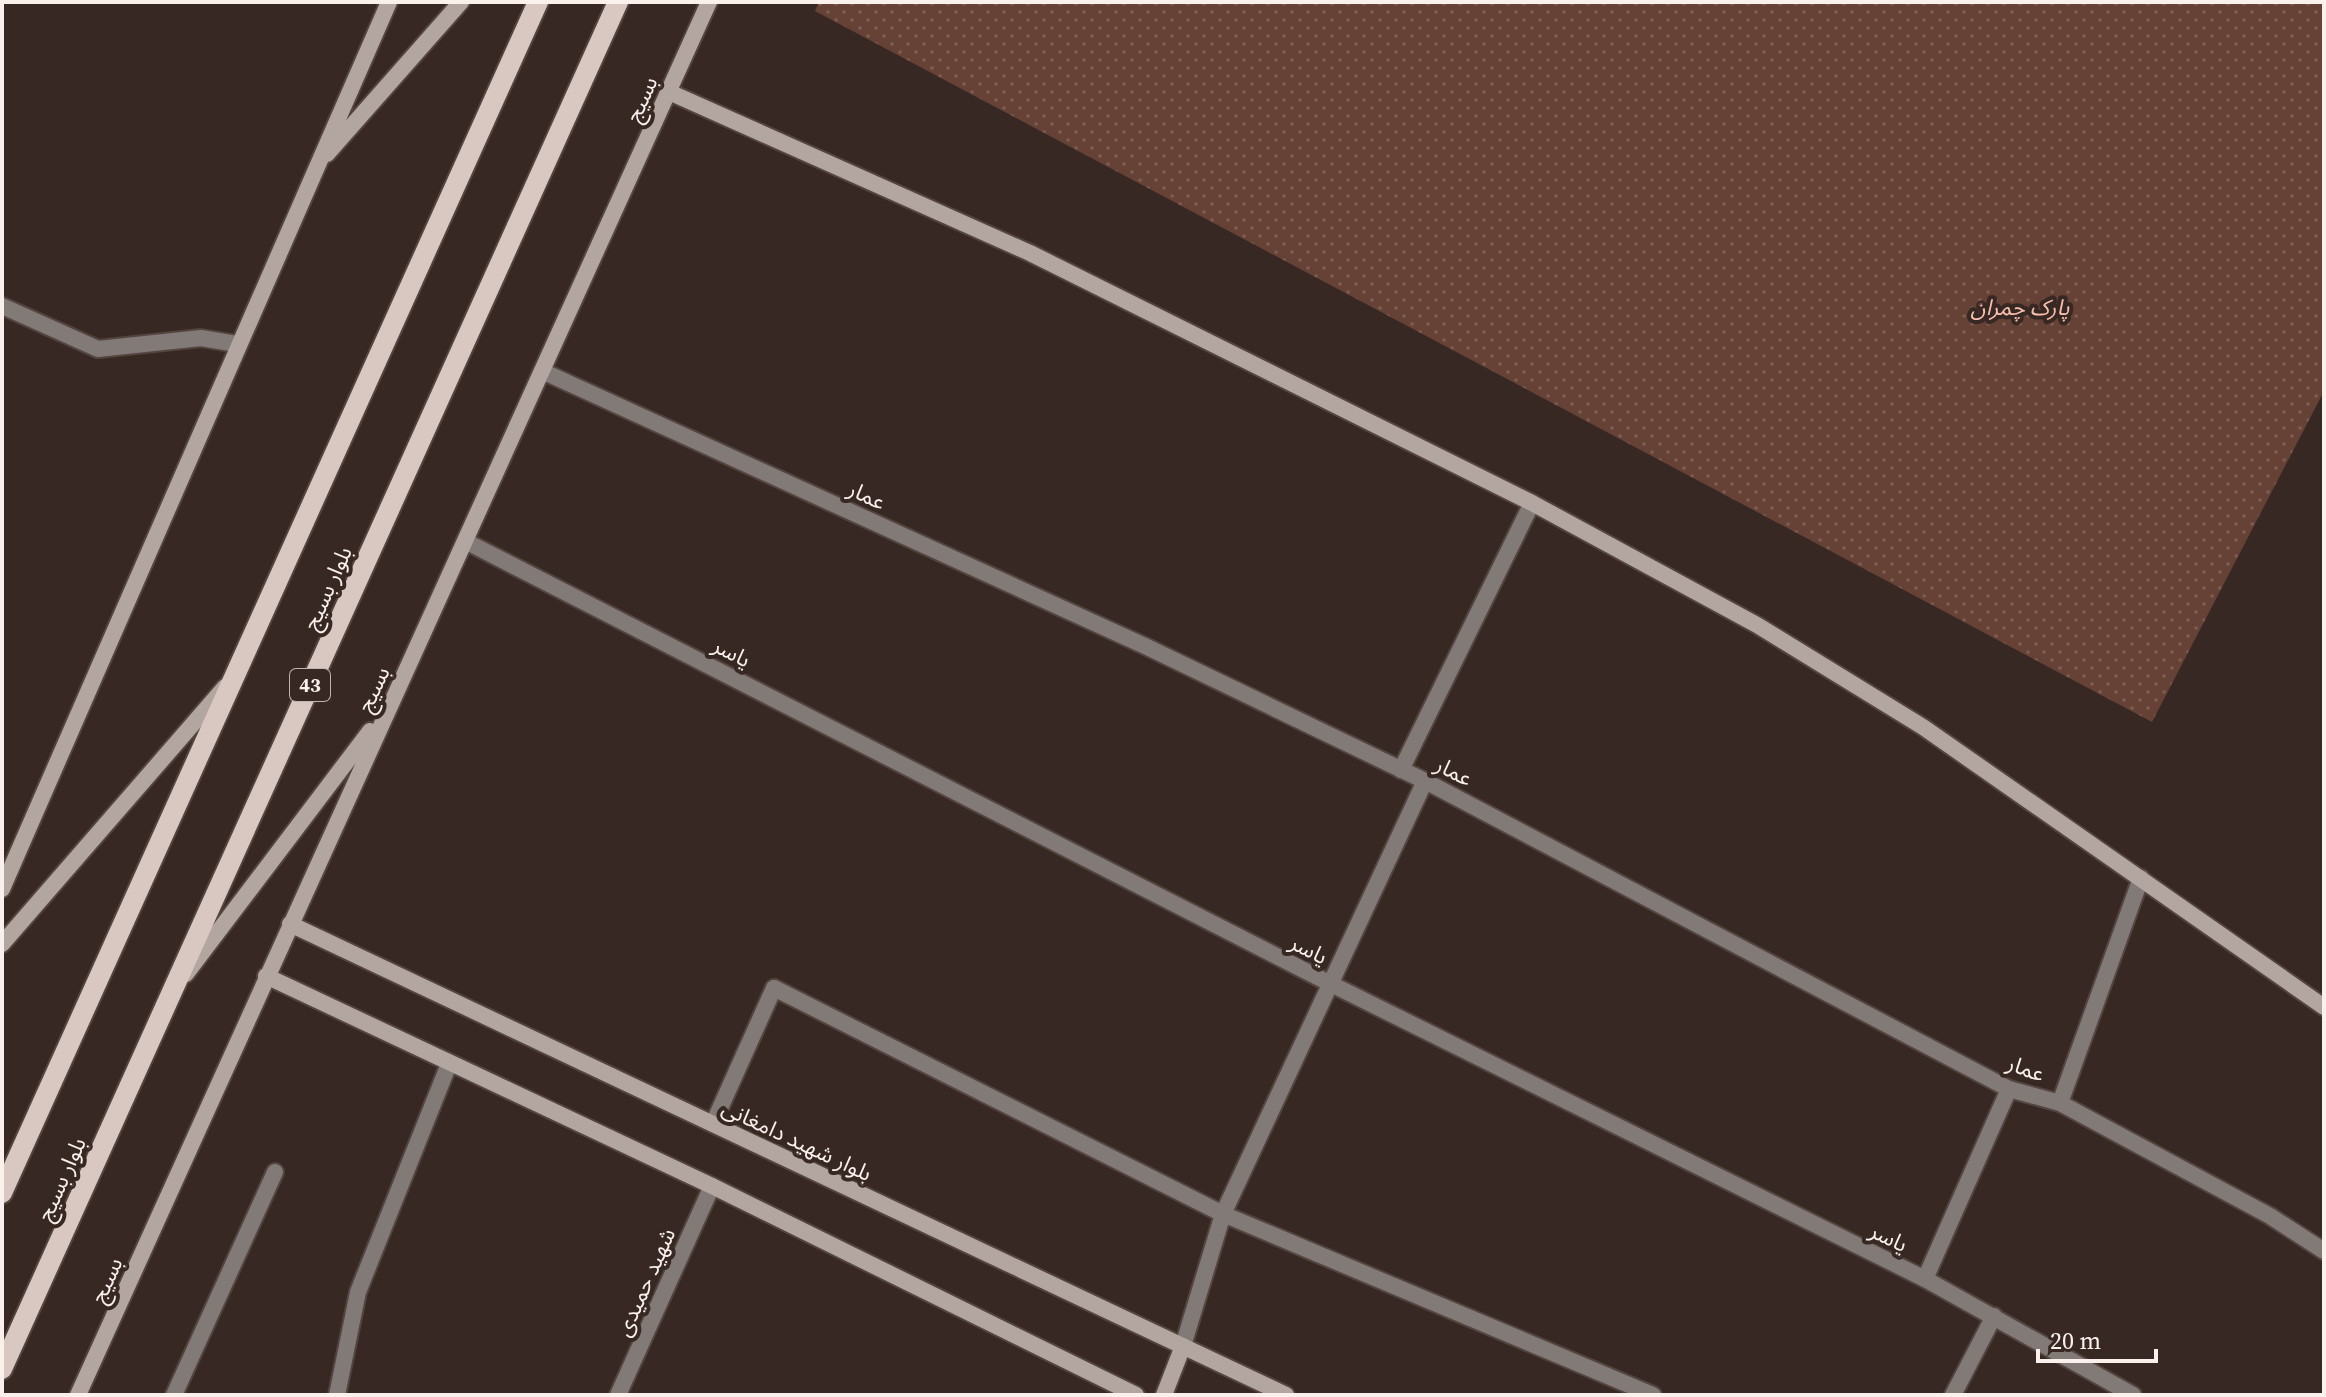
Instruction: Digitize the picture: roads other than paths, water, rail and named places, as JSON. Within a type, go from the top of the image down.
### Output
[{"type":"main road","points":[[2,1193],[538,2]]},
{"type":"main road","name":"بلوار بسیج","points":[[2,1369],[618,2]]},
{"type":"street","points":[[2,889],[237,344],[389,2]]},
{"type":"street","points":[[316,165],[461,2]]},
{"type":"street","name":"بسیج","points":[[78,1395],[709,2]]},
{"type":"street","points":[[669,92],[1030,253],[1532,503],[1757,625],[1923,727],[2324,1007]]},
{"type":"street","points":[[2,306],[98,349],[201,338],[237,344]]},
{"type":"street","name":"عمار","points":[[542,371],[1145,646],[1425,781],[2009,1089],[2060,1103],[2270,1216],[2324,1251]]},
{"type":"street","points":[[1401,770],[1532,503]]},
{"type":"street","name":"یاسر","points":[[465,541],[1331,984],[1925,1279],[2133,1395]]},
{"type":"street","points":[[2,944],[237,674]]},
{"type":"street","points":[[171,994],[389,706]]},
{"type":"street","points":[[1164,1395],[1183,1346],[1223,1214],[1425,781]]},
{"type":"street","points":[[2060,1103],[2141,878]]},
{"type":"street","name":"بلوار شهید دامغانی","points":[[290,924],[1286,1395]]},
{"type":"street","points":[[266,976],[712,1186],[1136,1395]]},
{"type":"street","points":[[713,1124],[774,988],[1223,1214],[1653,1395]]},
{"type":"street","points":[[337,1395],[358,1292],[449,1064]]},
{"type":"street","points":[[1925,1279],[2009,1089]]},
{"type":"street","points":[[174,1395],[275,1172]]},
{"type":"street","name":"شهید حمیدی","points":[[618,1395],[712,1186]]},
{"type":"street","points":[[1953,1395],[1994,1316]]},
{"type":"park label","name":"پارک چمران","points":[[2020,307]]}]
